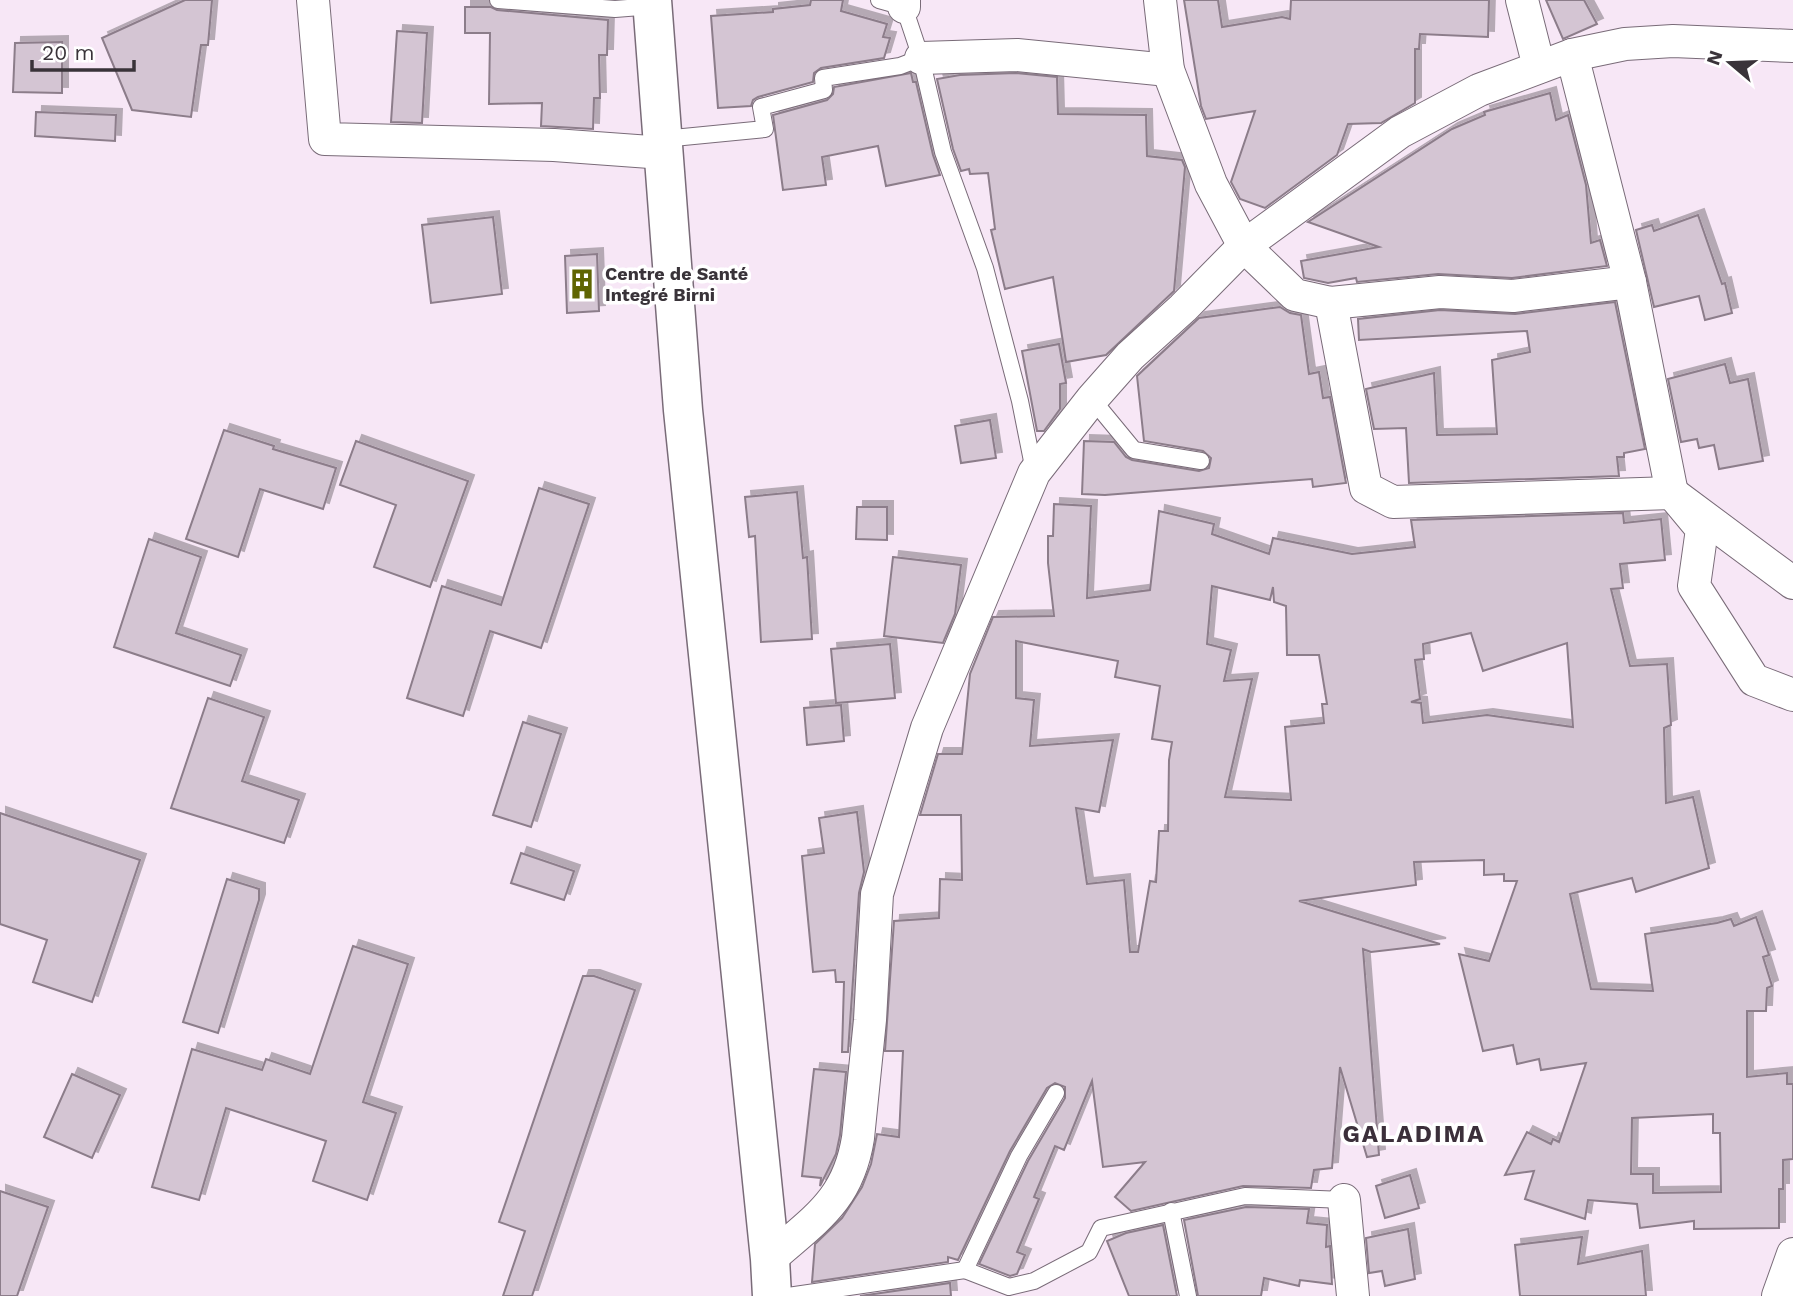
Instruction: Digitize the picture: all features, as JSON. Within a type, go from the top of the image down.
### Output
[{"type":"street","points":[[313,0],[325,139],[663,146]]},
{"type":"street","points":[[1160,0],[1168,70],[1211,184],[1244,246],[1295,295],[1331,303],[1440,292],[1513,296],[1630,282]]},
{"type":"street","points":[[1522,0],[1539,67]]},
{"type":"street","points":[[653,3],[682,410],[771,1278]]},
{"type":"street","points":[[771,1278],[832,1203],[846,1181],[855,1157],[870,1020],[877,894],[927,728],[1034,473],[1092,399],[1130,356],[1244,246],[1400,132],[1479,90],[1572,55],[1625,44],[1673,41],[1793,46]]},
{"type":"street","points":[[921,58],[1017,55],[1168,70]]},
{"type":"street","points":[[1572,55],[1630,282],[1672,493],[1702,529],[1694,586],[1754,680],[1793,695]]},
{"type":"street","points":[[1331,303],[1366,488],[1393,502],[1672,493],[1793,583]]},
{"type":"street","points":[[1344,1200],[1353,1296]]},
{"type":"street","points":[[1778,1296],[1793,1254]]},
{"type":"lane","points":[[498,0],[615,9],[653,3]]},
{"type":"lane","points":[[896,2],[921,58],[943,152],[985,268],[1020,401],[1034,473]]},
{"type":"lane","points":[[663,146],[765,129],[761,107],[824,90],[823,78],[900,66],[921,58]]},
{"type":"lane","points":[[1092,399],[1134,450],[1201,461]]},
{"type":"lane","points":[[965,1270],[1019,1156],[1056,1093]]},
{"type":"lane","points":[[788,1296],[965,1270],[1009,1287],[1034,1281],[1089,1251],[1101,1228],[1245,1196],[1344,1200]]},
{"type":"lane","points":[[1171,1211],[1188,1296]]},
{"type":"building","points":[[185,0],[212,0],[208,45],[201,45],[191,117],[132,110],[102,38]]},
{"type":"building","points":[[811,0],[843,0],[841,11],[887,24],[883,37],[890,38],[884,58],[821,68],[814,73],[813,82],[758,97],[753,100],[751,106],[718,108],[711,16],[773,12],[773,9],[810,5]]},
{"type":"building","points":[[1184,0],[1218,0],[1222,27],[1282,17],[1290,19],[1291,0],[1489,0],[1488,37],[1420,34],[1419,49],[1415,49],[1415,103],[1381,123],[1348,124],[1337,155],[1265,208],[1240,199],[1231,182],[1255,111],[1206,119],[1201,106]]},
{"type":"building","points":[[1546,0],[1584,0],[1597,24],[1563,39]]},
{"type":"building","points":[[465,7],[491,7],[497,10],[608,20],[607,55],[599,55],[600,98],[594,98],[593,129],[541,126],[542,103],[489,104],[490,33],[465,33]]},
{"type":"building","points":[[397,31],[427,33],[422,123],[391,122]]},
{"type":"building","points":[[62,42],[62,93],[13,92],[15,43]]},
{"type":"building","points":[[911,73],[913,82],[916,82],[940,175],[886,186],[878,146],[822,157],[826,185],[783,190],[773,115],[827,100],[833,94],[834,87]]},
{"type":"building","points":[[1016,73],[1057,77],[1058,114],[1146,115],[1147,156],[1182,160],[1185,167],[1174,291],[1106,355],[1066,362],[1053,277],[1005,289],[991,230],[995,229],[988,173],[970,174],[969,169],[961,171],[953,149],[937,79],[960,75]]},
{"type":"building","points":[[1550,93],[1556,120],[1568,115],[1586,185],[1591,243],[1600,240],[1607,266],[1512,278],[1438,274],[1357,282],[1356,278],[1328,283],[1304,278],[1301,261],[1379,247],[1308,222],[1452,129],[1485,115],[1484,112]]},
{"type":"building","points":[[36,112],[116,115],[115,141],[35,136]]},
{"type":"building","points":[[1698,215],[1722,284],[1725,283],[1732,313],[1705,320],[1699,296],[1654,307],[1636,230],[1652,225],[1654,231]]},
{"type":"building","points":[[493,217],[502,294],[431,303],[422,225]]},
{"type":"building","name":"Centre de Santé Integré Birni","points":[[597,254],[599,311],[567,313],[565,256]]},
{"type":"building","points":[[1615,302],[1645,449],[1617,457],[1619,476],[1409,483],[1406,428],[1374,429],[1366,389],[1434,373],[1437,435],[1497,434],[1492,360],[1530,352],[1527,331],[1359,340],[1358,319],[1440,310],[1515,314]]},
{"type":"building","points":[[1280,307],[1301,315],[1309,374],[1319,372],[1323,398],[1330,397],[1346,483],[1313,487],[1312,479],[1105,495],[1082,494],[1084,441],[1114,442],[1126,457],[1132,460],[1199,471],[1209,468],[1211,458],[1203,451],[1144,441],[1137,376],[1199,318]]},
{"type":"building","points":[[1059,344],[1066,383],[1060,384],[1060,409],[1044,431],[1037,431],[1022,351]]},
{"type":"building","points":[[1725,364],[1730,383],[1748,379],[1763,461],[1719,469],[1714,445],[1699,448],[1697,439],[1681,442],[1668,379]]},
{"type":"building","points":[[990,420],[996,458],[961,463],[955,426]]},
{"type":"building","points":[[224,430],[274,446],[273,449],[336,468],[323,509],[260,489],[238,557],[186,539]]},
{"type":"building","points":[[356,441],[468,481],[430,587],[374,567],[396,505],[340,485]]},
{"type":"building","points":[[539,488],[589,504],[541,648],[490,631],[463,716],[407,698],[442,586],[501,605]]},
{"type":"building","points":[[797,492],[803,558],[807,557],[812,639],[761,642],[755,536],[749,537],[745,497]]},
{"type":"building","points":[[1054,504],[1091,506],[1087,598],[1150,590],[1159,511],[1214,524],[1212,534],[1269,554],[1273,538],[1352,554],[1415,547],[1411,520],[1623,513],[1624,523],[1661,519],[1665,560],[1620,564],[1623,588],[1611,589],[1630,666],[1667,664],[1671,725],[1664,728],[1666,803],[1693,797],[1709,868],[1636,892],[1632,878],[1570,894],[1591,989],[1653,991],[1645,934],[1731,919],[1734,926],[1756,917],[1769,955],[1763,957],[1772,986],[1767,988],[1766,1011],[1747,1011],[1747,1077],[1787,1073],[1787,1084],[1793,1084],[1793,1159],[1783,1160],[1783,1189],[1779,1189],[1779,1228],[1694,1229],[1694,1221],[1640,1228],[1637,1204],[1588,1200],[1585,1219],[1525,1199],[1534,1171],[1505,1175],[1527,1132],[1551,1144],[1553,1139],[1559,1142],[1586,1063],[1541,1070],[1539,1059],[1517,1064],[1513,1045],[1483,1051],[1459,954],[1489,961],[1517,881],[1504,881],[1504,874],[1484,875],[1484,860],[1414,862],[1416,885],[1299,901],[1440,944],[1371,952],[1363,949],[1379,1155],[1367,1157],[1340,1067],[1332,1168],[1314,1170],[1311,1188],[1243,1186],[1131,1211],[1115,1197],[1145,1162],[1103,1167],[1092,1081],[1064,1150],[1055,1146],[1034,1197],[1039,1199],[1017,1252],[1025,1255],[1017,1274],[1010,1276],[979,1264],[1028,1161],[1065,1098],[1065,1087],[1055,1083],[1047,1088],[1010,1151],[958,1260],[948,1257],[948,1262],[812,1282],[815,1244],[842,1218],[862,1187],[871,1164],[877,1134],[899,1137],[903,1051],[885,1051],[894,921],[939,918],[940,879],[962,880],[961,815],[920,815],[938,754],[962,754],[970,674],[993,617],[1054,616],[1048,563],[1048,536],[1053,536]],"holes":[[[1212,586],[1270,600],[1273,587],[1274,602],[1286,606],[1287,655],[1319,655],[1327,704],[1322,704],[1324,723],[1285,727],[1291,800],[1225,797],[1252,679],[1224,681],[1231,650],[1207,644]],[[1471,633],[1483,671],[1567,643],[1573,727],[1487,715],[1423,723],[1421,703],[1411,702],[1420,699],[1415,660],[1424,659],[1423,644]],[[1016,641],[1118,661],[1115,677],[1160,686],[1152,739],[1172,742],[1169,760],[1168,831],[1159,831],[1156,882],[1150,881],[1138,952],[1130,952],[1124,880],[1087,884],[1076,808],[1099,812],[1113,740],[1030,746],[1034,700],[1016,698]],[[1713,1114],[1713,1133],[1720,1133],[1721,1192],[1653,1193],[1653,1174],[1631,1174],[1632,1118]]]},
{"type":"building","points":[[857,507],[887,507],[887,540],[856,539]]},
{"type":"building","points":[[149,539],[201,557],[176,633],[241,655],[230,686],[114,647]]},
{"type":"building","points":[[893,557],[961,565],[955,614],[943,643],[884,636]]},
{"type":"building","points":[[890,644],[895,698],[836,703],[831,649]]},
{"type":"building","points":[[208,698],[264,717],[242,781],[299,800],[284,843],[171,808]]},
{"type":"building","points":[[841,705],[844,741],[807,745],[804,708]]},
{"type":"building","points":[[523,722],[561,734],[531,827],[493,815]]},
{"type":"building","points":[[857,812],[864,872],[859,893],[848,1052],[842,1052],[844,982],[836,982],[835,970],[813,972],[802,856],[824,853],[819,818]]},
{"type":"building","points":[[0,813],[140,860],[92,1002],[33,982],[47,940],[0,924]]},
{"type":"building","points":[[521,853],[574,871],[564,900],[511,883]]},
{"type":"building","points":[[227,879],[259,889],[259,900],[218,1033],[183,1022]]},
{"type":"building","points":[[353,946],[408,964],[363,1102],[396,1113],[367,1200],[313,1181],[326,1141],[226,1108],[199,1200],[152,1187],[192,1049],[262,1070],[266,1059],[310,1074]]},
{"type":"building","points":[[583,976],[594,976],[635,990],[532,1296],[503,1296],[525,1231],[499,1222]]},
{"type":"building","points":[[814,1069],[846,1072],[836,1154],[820,1186],[821,1178],[802,1176]]},
{"type":"building","points":[[72,1074],[120,1095],[92,1158],[44,1137]]},
{"type":"building","points":[[1410,1175],[1419,1208],[1385,1218],[1376,1186]]},
{"type":"building","points":[[0,1191],[48,1207],[17,1296],[0,1296]]},
{"type":"building","points":[[1246,1207],[1309,1209],[1307,1223],[1327,1225],[1326,1247],[1330,1246],[1332,1284],[1300,1280],[1299,1286],[1264,1278],[1261,1296],[1198,1296],[1184,1220]]},
{"type":"building","points":[[1163,1225],[1177,1296],[1129,1296],[1107,1241],[1126,1233]]},
{"type":"building","points":[[1408,1229],[1415,1279],[1385,1286],[1382,1271],[1369,1273],[1366,1238]]},
{"type":"building","points":[[1582,1237],[1578,1264],[1642,1251],[1646,1296],[1520,1296],[1515,1245]]},
{"type":"building","points":[[950,1283],[951,1296],[860,1296]]},
{"type":"place","name":"Centre de Santé Integré Birni","points":[[582,284]]},
{"type":"district","name":"GALADIMA","points":[[1414,1134]]}]
